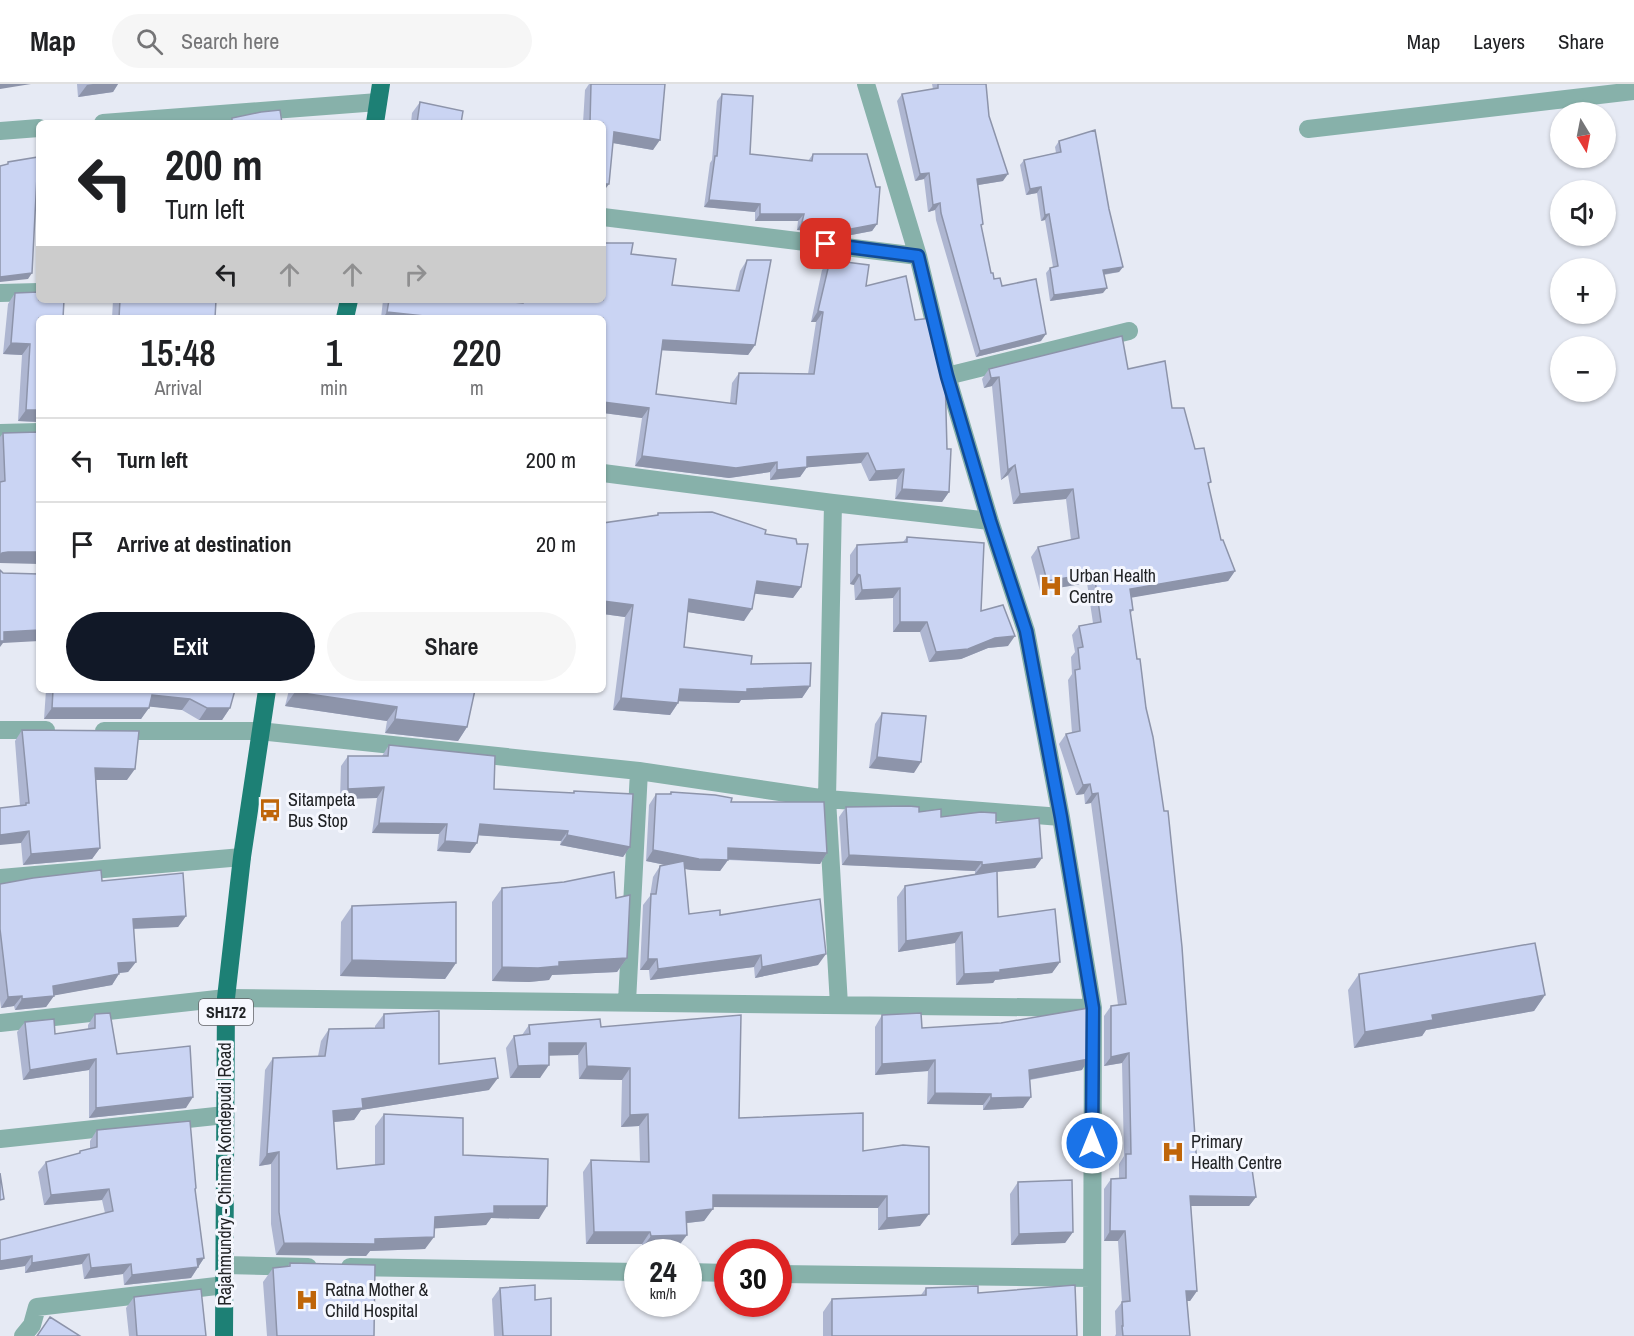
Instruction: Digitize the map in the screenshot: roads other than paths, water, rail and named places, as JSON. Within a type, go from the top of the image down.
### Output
[{"type":"main road","points":[[375,120],[379,93]]},
{"type":"main road","name":"Rajahmundry - Chinna Kondepudi Road","points":[[224,1336],[226,998],[242,857],[266,693]]},
{"type":"street","points":[[866,84],[918,256],[947,376],[990,521],[1026,631],[1061,817],[1093,1008],[1092,1336]]},
{"type":"street","points":[[1308,129],[1634,91]]},
{"type":"street","points":[[131,120],[379,93]]},
{"type":"street","points":[[0,131],[36,128]]},
{"type":"street","points":[[606,217],[918,256]]},
{"type":"street","points":[[0,293],[36,292]]},
{"type":"street","points":[[947,376],[1129,331]]},
{"type":"street","points":[[0,433],[36,432]]},
{"type":"street","points":[[606,473],[990,521]]},
{"type":"street","points":[[833,503],[827,799],[839,1005]]},
{"type":"street","points":[[0,730],[59,730]]},
{"type":"street","points":[[82,730],[260,731],[639,771],[827,799],[1061,817]]},
{"type":"street","points":[[627,1002],[639,771]]},
{"type":"street","points":[[0,878],[242,857]]},
{"type":"street","points":[[0,1023],[226,998],[1093,1008]]},
{"type":"street","points":[[0,1139],[225,1115]]},
{"type":"street","points":[[225,1265],[624,1272]]},
{"type":"street","points":[[792,1274],[1091,1278]]},
{"type":"street","points":[[23,1336],[32,1326],[37,1307],[225,1285]]},
{"type":"place","name":"Urban Health Centre","points":[[1051,586]]},
{"type":"place","name":"Sitampeta Bus Stop","points":[[270,810]]},
{"type":"place","name":"Primary Health Centre","points":[[1173,1152]]},
{"type":"place","name":"Ratna Mother & Child Hospital","points":[[307,1300]]}]
